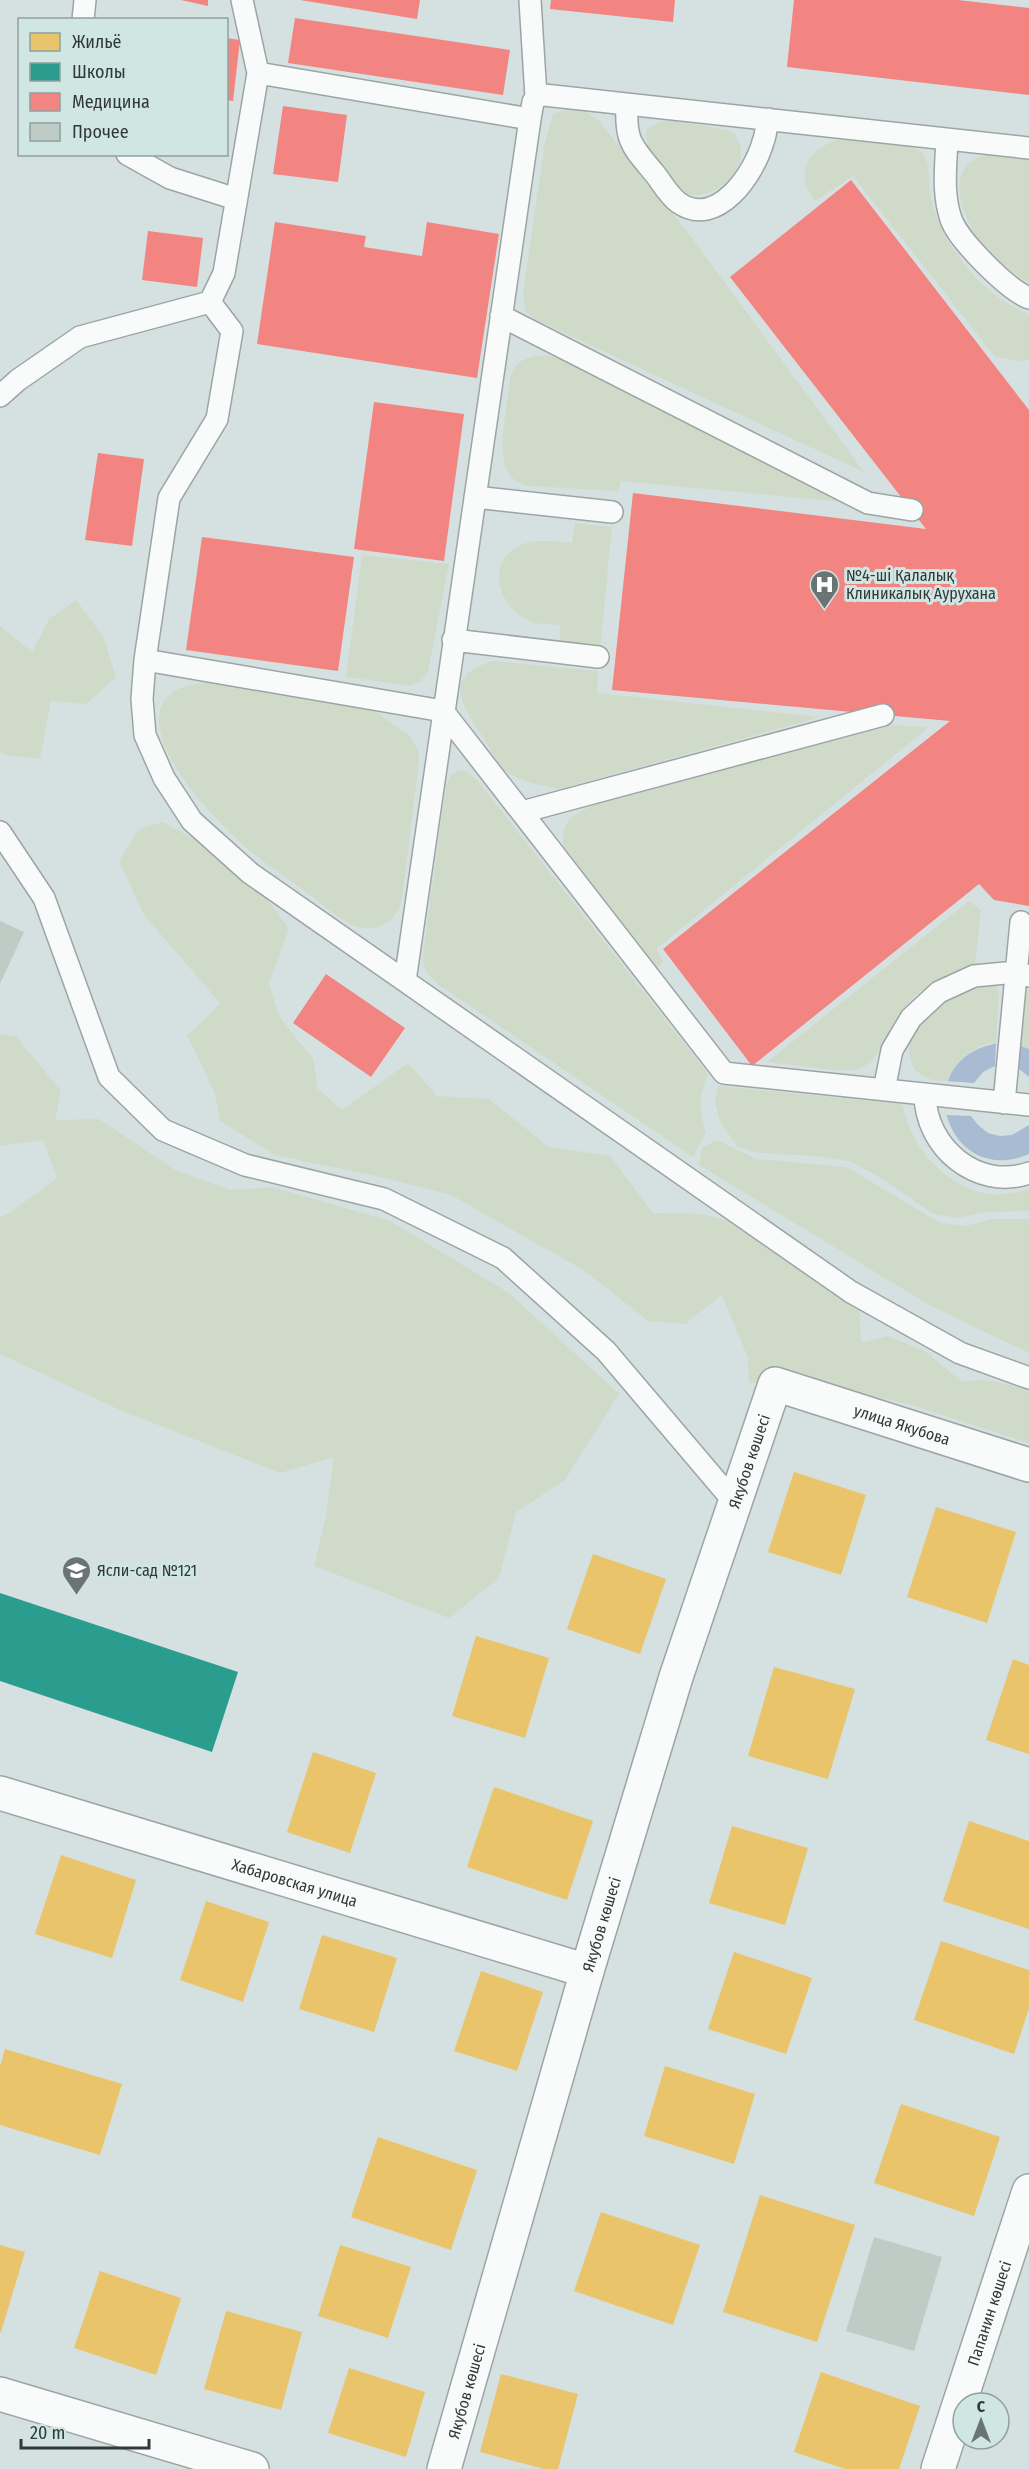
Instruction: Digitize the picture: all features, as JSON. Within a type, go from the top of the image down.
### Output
[{"type":"street","name":"Якубов көшесі","points":[[444,2469],[587,1971],[676,1677],[775,1384]]},
{"type":"street","name":"улица Якубова","points":[[775,1384],[1029,1466]]},
{"type":"street","name":"Хабаровская улица","points":[[1,1798],[587,1971]]},
{"type":"street","name":"Папанин көшесі","points":[[938,2469],[1029,2191]]},
{"type":"street","points":[[0,2394],[252,2469]]},
{"type":"lane","points":[[83,18],[85,0]]},
{"type":"lane","points":[[0,396],[18,380],[80,336],[210,302],[224,273],[258,73],[242,0]]},
{"type":"lane","points":[[405,981],[530,118],[536,96],[530,0]]},
{"type":"lane","points":[[258,73],[530,118]]},
{"type":"lane","points":[[536,96],[544,95],[1029,148]]},
{"type":"lane","points":[[627,104],[626,126],[632,147],[678,202],[695,209],[714,208],[728,199],[738,187],[763,143],[768,119]]},
{"type":"lane","points":[[947,139],[945,184],[951,220],[981,261],[1018,294],[1029,298]]},
{"type":"lane","points":[[131,156],[170,178],[236,199]]},
{"type":"lane","points":[[210,302],[232,331],[217,419],[169,498],[145,660],[142,699],[145,735],[164,778],[192,821],[250,873],[851,1292],[960,1353],[1029,1378]]},
{"type":"lane","points":[[501,316],[868,503],[912,510]]},
{"type":"lane","points":[[474,497],[612,512]]},
{"type":"lane","points":[[453,640],[598,657]]},
{"type":"lane","points":[[145,660],[443,711],[724,1073],[1029,1105]]},
{"type":"lane","points":[[522,812],[883,715]]},
{"type":"lane","points":[[0,832],[44,897],[109,1077],[163,1130],[245,1165],[384,1199],[503,1258],[606,1351],[735,1503]]},
{"type":"lane","points":[[1004,1103],[1010,1042],[1023,974],[1021,922]]},
{"type":"lane","points":[[884,1090],[892,1050],[910,1017],[939,992],[974,976],[1023,974]]},
{"type":"lane","points":[[934,1095],[931,1128],[943,1149],[964,1167],[990,1177],[1018,1177],[1029,1173]]},
{"type":"green space","points":[[567,109],[584,110],[600,122],[692,238],[864,472],[534,319],[526,312],[523,294],[545,142],[553,114]]},
{"type":"green space","points":[[667,120],[728,130],[736,135],[741,150],[740,161],[730,178],[714,190],[704,194],[686,193],[679,188],[652,153],[647,140],[647,129]]},
{"type":"green space","points":[[838,140],[896,144],[917,149],[923,154],[927,162],[930,194],[935,213],[954,249],[979,281],[995,295],[1029,314],[1029,360],[995,357],[853,176],[815,201],[805,181],[807,164],[818,150]]},
{"type":"green space","points":[[995,154],[1029,158],[1029,283],[992,256],[974,232],[962,204],[961,177],[967,166],[978,158]]},
{"type":"green space","points":[[535,356],[550,356],[564,360],[843,502],[621,481],[618,491],[521,484],[508,473],[505,464],[504,427],[512,373],[518,363]]},
{"type":"green space","points":[[575,523],[612,527],[600,649],[560,644],[560,625],[536,623],[521,616],[511,608],[500,586],[499,574],[502,563],[509,553],[521,545],[533,542],[572,543]]},
{"type":"green space","points":[[362,555],[449,564],[428,671],[421,681],[411,686],[346,677]]},
{"type":"green space","points":[[76,600],[103,636],[116,677],[86,704],[51,701],[40,759],[5,755],[0,751],[0,626],[32,652],[49,619]]},
{"type":"green space","points":[[493,661],[598,671],[597,693],[821,717],[559,789],[524,781],[506,771],[470,717],[461,694],[461,684],[466,675],[476,667]]},
{"type":"green space","points":[[207,682],[371,709],[411,737],[418,750],[419,761],[402,898],[396,913],[386,923],[363,928],[336,915],[240,842],[203,804],[185,781],[170,757],[161,734],[160,713],[169,695],[173,692],[186,686]]},
{"type":"green space","points":[[890,725],[929,727],[656,949],[663,961],[657,969],[565,853],[563,835],[568,822],[578,813],[595,805]]},
{"type":"green space","points":[[459,770],[467,772],[478,781],[708,1074],[701,1103],[706,1132],[693,1157],[439,985],[427,972],[423,959],[424,946],[446,786],[451,775]]},
{"type":"green space","points":[[163,822],[202,844],[266,898],[289,929],[269,983],[279,1016],[313,1059],[318,1089],[342,1110],[408,1063],[437,1096],[489,1099],[549,1147],[610,1156],[653,1213],[701,1214],[732,1222],[860,1312],[861,1343],[887,1336],[925,1351],[961,1381],[986,1380],[1029,1389],[1029,1443],[911,1405],[819,1383],[749,1383],[748,1358],[722,1295],[685,1324],[648,1321],[585,1271],[449,1194],[275,1155],[220,1121],[214,1091],[187,1035],[220,1003],[144,915],[119,861],[139,829]]},
{"type":"green space","points":[[969,901],[981,910],[975,965],[921,991],[910,1000],[870,1063],[856,1070],[834,1070],[767,1062]]},
{"type":"green space","points":[[990,985],[996,986],[999,991],[996,1043],[980,1047],[966,1055],[960,1060],[947,1081],[930,1079],[919,1073],[914,1068],[909,1055],[910,1041],[917,1025],[950,998]]},
{"type":"green space","points":[[1029,989],[1029,1049],[1020,1046],[1023,1008]]},
{"type":"green space","points":[[0,1034],[16,1036],[61,1091],[55,1120],[99,1119],[175,1170],[231,1190],[272,1187],[390,1221],[509,1293],[619,1394],[565,1480],[516,1512],[499,1578],[449,1618],[314,1566],[326,1516],[334,1457],[280,1473],[120,1410],[0,1354],[0,1217],[8,1214],[57,1178],[43,1140],[0,1146]]},
{"type":"green space","points":[[718,1086],[902,1104],[916,1141],[940,1170],[961,1185],[983,1193],[1006,1194],[1029,1189],[1029,1211],[985,1212],[958,1218],[933,1214],[880,1177],[849,1161],[816,1156],[758,1153],[738,1147],[720,1122],[715,1102]]},
{"type":"green space","points":[[717,1140],[757,1159],[846,1167],[940,1223],[966,1226],[992,1219],[1029,1219],[1029,1353],[931,1306],[699,1165],[702,1148]]},
{"type":"water","points":[[1010,1042],[1029,1049],[1029,1154],[999,1160],[974,1153],[956,1137],[946,1114],[946,1090],[955,1067],[976,1050]]},
{"type":"pier","points":[[1010,1042],[1020,1046],[1019,1069],[1029,1077],[1029,1125],[1012,1135],[1000,1136],[988,1133],[971,1116],[946,1115],[943,1096],[947,1081],[974,1083],[983,1072],[995,1066],[996,1043]]},
{"type":"building: Жильё","points":[[794,1472],[866,1495],[841,1575],[768,1552]]},
{"type":"building: Жильё","points":[[936,1507],[1016,1532],[987,1623],[907,1597]]},
{"type":"building: Жильё","points":[[593,1554],[666,1579],[640,1654],[567,1629]]},
{"type":"building: Жильё","points":[[476,1636],[549,1658],[525,1738],[452,1716]]},
{"type":"building: Жильё","points":[[1013,1659],[1029,1665],[1029,1754],[986,1740]]},
{"type":"building: Жильё","points":[[774,1667],[855,1689],[828,1779],[748,1756]]},
{"type":"building: Жильё","points":[[313,1752],[376,1773],[350,1853],[287,1832]]},
{"type":"building: Жильё","points":[[494,1787],[593,1821],[567,1900],[467,1867]]},
{"type":"building: Жильё","points":[[969,1821],[1029,1841],[1029,1929],[943,1901]]},
{"type":"building: Жильё","points":[[732,1826],[808,1848],[785,1925],[709,1903]]},
{"type":"building: Жильё","points":[[61,1855],[136,1880],[112,1958],[35,1934]]},
{"type":"building: Жильё","points":[[206,1901],[269,1922],[243,2002],[180,1980]]},
{"type":"building: Жильё","points":[[322,1935],[397,1958],[374,2032],[299,2009]]},
{"type":"building: Жильё","points":[[941,1941],[1029,1970],[1029,2008],[1014,2054],[914,2020]]},
{"type":"building: Жильё","points":[[734,1952],[812,1978],[786,2054],[708,2029]]},
{"type":"building: Жильё","points":[[481,1971],[543,1992],[517,2071],[454,2051]]},
{"type":"building: Жильё","points":[[5,2049],[122,2084],[100,2155],[0,2125],[0,2066]]},
{"type":"building: Жильё","points":[[665,2066],[755,2094],[734,2164],[644,2136]]},
{"type":"building: Жильё","points":[[901,2104],[1000,2137],[974,2216],[874,2183]]},
{"type":"building: Жильё","points":[[378,2137],[477,2170],[451,2250],[351,2217]]},
{"type":"building: Жильё","points":[[760,2195],[855,2225],[817,2342],[723,2312]]},
{"type":"building: Жильё","points":[[601,2212],[700,2245],[673,2325],[574,2291]]},
{"type":"building: Жильё","points":[[0,2245],[25,2252],[1,2332],[0,2332]]},
{"type":"building: Жильё","points":[[340,2245],[411,2267],[388,2338],[318,2316]]},
{"type":"building: Жильё","points":[[100,2271],[181,2298],[156,2375],[74,2348]]},
{"type":"building: Жильё","points":[[226,2311],[302,2332],[281,2410],[204,2389]]},
{"type":"building: Жильё","points":[[349,2368],[425,2392],[406,2457],[328,2433]]},
{"type":"building: Жильё","points":[[821,2372],[920,2406],[899,2469],[845,2469],[794,2452]]},
{"type":"building: Жильё","points":[[501,2374],[578,2394],[558,2469],[544,2469],[480,2452]]},
{"type":"building: Школы","points":[[0,1593],[238,1672],[212,1752],[0,1681]]},
{"type":"building: Медицина","points":[[181,0],[208,0],[208,6]]},
{"type":"building: Медицина","points":[[300,0],[420,0],[417,19]]},
{"type":"building: Медицина","points":[[551,0],[675,0],[673,22],[550,9]]},
{"type":"building: Медицина","points":[[794,0],[958,0],[1029,8],[1029,95],[787,67]]},
{"type":"building: Медицина","points":[[295,18],[510,50],[503,95],[288,63]]},
{"type":"building: Медицина","points":[[228,38],[240,40],[233,101],[228,100]]},
{"type":"building: Медицина","points":[[283,106],[347,115],[338,182],[273,174]]},
{"type":"building: Медицина","name":"№4-ші Қалалық Клиникалық Аурухана","points":[[851,180],[1029,410],[1029,906],[994,900],[979,884],[752,1066],[663,949],[950,721],[612,690],[633,493],[926,529],[730,277]]},
{"type":"building: Медицина","points":[[275,222],[366,236],[364,247],[422,256],[427,222],[499,234],[477,378],[257,344]]},
{"type":"building: Медицина","points":[[148,231],[203,238],[197,287],[142,280]]},
{"type":"building: Медицина","points":[[374,402],[464,414],[444,561],[354,549]]},
{"type":"building: Медицина","points":[[98,453],[144,459],[132,546],[85,540]]},
{"type":"building: Медицина","points":[[202,537],[354,557],[338,671],[186,650]]},
{"type":"building: Медицина","points":[[326,974],[405,1028],[371,1077],[293,1023]]},
{"type":"building: Прочее","points":[[0,921],[24,932],[0,984]]},
{"type":"building: Прочее","points":[[874,2237],[942,2257],[914,2351],[846,2331]]},
{"type":"place","name":"№4-ші Қалалық Клиникалық Аурухана","points":[[825,610]]},
{"type":"place","name":"Ясли-сад №121","points":[[76,1596]]}]
